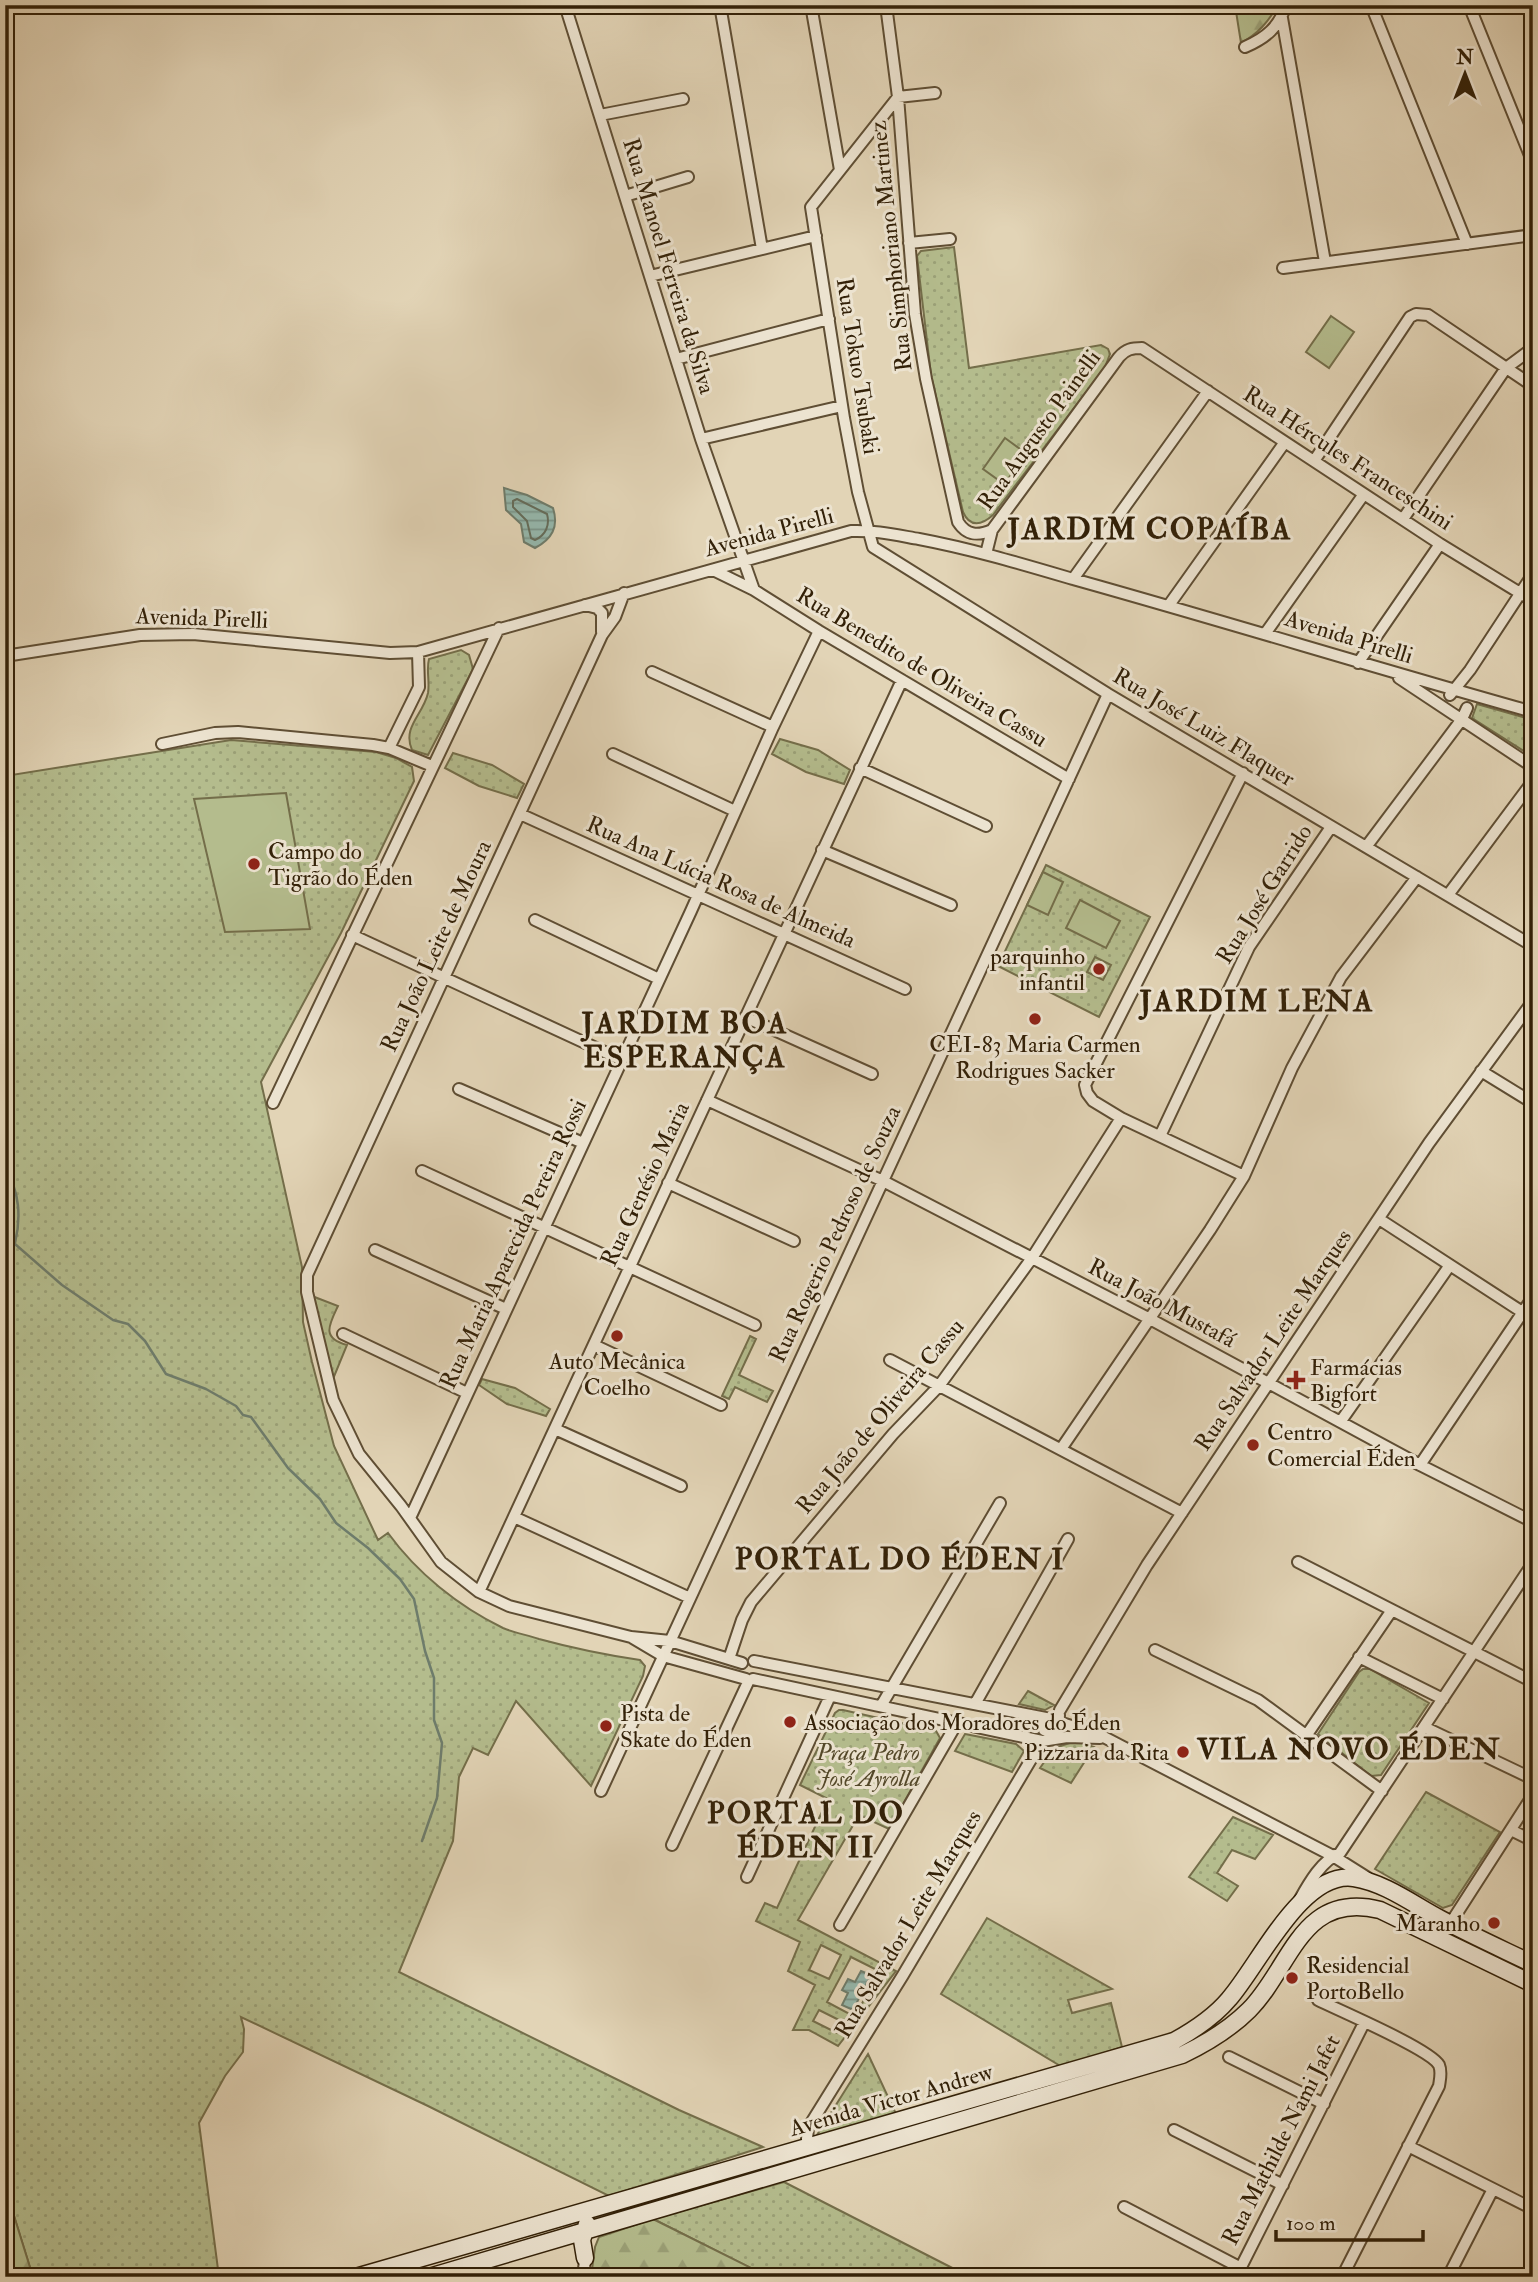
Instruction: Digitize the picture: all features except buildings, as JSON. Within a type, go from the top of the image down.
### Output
[{"type":"main road","name":"Avenida Victor Andrew","points":[[356,2277],[1174,2041],[1202,2023],[1229,2000],[1289,1915],[1315,1888],[1325,1882],[1353,1878],[1377,1885],[1533,1964]]},
{"type":"main road","name":"Avenida Victor Andrew","points":[[429,2277],[1182,2055],[1225,2031],[1250,2010],[1303,1931],[1319,1918],[1340,1910],[1367,1907],[1390,1915]]},
{"type":"main road","points":[[1390,1915],[1402,1916],[1431,1927],[1450,1924]]},
{"type":"main road","points":[[1390,1915],[1533,1984]]},
{"type":"main road","points":[[1271,1982],[1265,1963],[1275,1947],[1275,1935]]},
{"type":"main road","points":[[809,2147],[817,2154],[832,2158]]},
{"type":"main road","points":[[585,2258],[582,2240],[591,2217],[601,2205]]},
{"type":"street","name":"Rua Manoel Ferreira da Silva","points":[[565,5],[701,439],[735,538],[740,561]]},
{"type":"street","points":[[720,5],[762,249]]},
{"type":"street","points":[[811,5],[840,170]]},
{"type":"street","name":"Rua Simphoriano Martinez","points":[[886,5],[898,97],[915,314],[926,379],[958,522],[952,545]]},
{"type":"street","points":[[1245,47],[1271,32],[1282,18],[1286,5]]},
{"type":"street","points":[[1371,5],[1467,244]]},
{"type":"street","points":[[1469,5],[1533,163]]},
{"type":"street","points":[[1282,18],[1325,262]]},
{"type":"street","points":[[1259,41],[1271,41],[1287,48]]},
{"type":"street","points":[[840,170],[898,97],[935,93]]},
{"type":"street","points":[[600,115],[683,99]]},
{"type":"street","name":"Rua Tokuo Tsubaki","points":[[840,170],[811,208],[842,405],[868,531]]},
{"type":"street","points":[[625,196],[688,177]]},
{"type":"street","points":[[1283,268],[1533,235]]},
{"type":"street","points":[[650,276],[816,236]]},
{"type":"street","points":[[909,243],[950,239]]},
{"type":"street","points":[[1314,461],[1410,317],[1416,314],[1428,315],[1533,386]]},
{"type":"street","points":[[676,359],[829,319]]},
{"type":"street","name":"Rua Augusto Painelli","points":[[986,554],[992,530],[1119,357],[1132,348],[1142,348]]},
{"type":"street","name":"Rua Hércules Franceschini","points":[[1142,348],[1440,544],[1533,601]]},
{"type":"street","points":[[1403,519],[1506,368],[1533,348]]},
{"type":"street","points":[[1073,579],[1208,391]]},
{"type":"street","points":[[701,439],[842,405]]},
{"type":"street","points":[[1169,605],[1285,442]]},
{"type":"street","points":[[1265,634],[1364,494]]},
{"type":"street","points":[[958,522],[963,530],[971,534],[982,535],[992,530]]},
{"type":"street","name":"Avenida Pirelli","points":[[5,656],[88,641],[154,635],[194,635],[390,653],[418,652],[851,531],[868,531],[952,545],[986,554],[1169,605],[1388,671],[1461,700],[1533,712]]},
{"type":"street","name":"Rua José Luiz Flaquer","points":[[868,531],[873,547],[880,554],[1108,694],[1533,946]]},
{"type":"street","points":[[1358,663],[1440,544]]},
{"type":"street","points":[[740,561],[752,588]]},
{"type":"street","name":"Rua Benedito de Oliveira Cassu","points":[[710,569],[752,588],[819,631],[1069,779]]},
{"type":"street","points":[[1366,847],[1461,700],[1470,670],[1533,574]]},
{"type":"street","name":"Rua João Leite de Moura","points":[[401,1506],[359,1454],[333,1400],[307,1292],[307,1275],[602,635],[615,617],[624,593]]},
{"type":"street","points":[[582,605],[597,608],[602,613],[602,635]]},
{"type":"street","points":[[273,1104],[499,628]]},
{"type":"street","name":"Rua Maria Aparecida Pereira Rossi","points":[[410,1518],[819,631]]},
{"type":"street","points":[[389,748],[419,687],[418,652]]},
{"type":"street","points":[[1388,671],[1452,712]]},
{"type":"street","points":[[652,672],[773,727]]},
{"type":"street","name":"Rua Genésio Maria","points":[[479,1592],[902,680]]},
{"type":"street","name":"Rua Rogerio Pedroso de Souza","points":[[601,1791],[1108,694]]},
{"type":"street","points":[[1452,712],[1461,700]]},
{"type":"street","points":[[1452,712],[1447,702],[1461,700]]},
{"type":"street","points":[[1461,700],[1533,767]]},
{"type":"street","points":[[162,744],[215,733],[238,732],[389,748],[432,766]]},
{"type":"street","points":[[613,754],[735,811]]},
{"type":"street","points":[[860,768],[985,826]]},
{"type":"street","points":[[1243,773],[1085,1085],[1093,1101],[1121,1118],[1244,1176]]},
{"type":"street","points":[[1448,895],[1533,781]]},
{"type":"street","name":"Rua Ana Lúcia Rosa de Almeida","points":[[520,814],[905,989]]},
{"type":"street","name":"Rua José Garrido","points":[[1160,1136],[1249,947],[1331,827]]},
{"type":"street","points":[[822,850],[951,905]]},
{"type":"street","points":[[1062,1449],[1244,1176],[1292,1068],[1341,977],[1416,877]]},
{"type":"street","points":[[535,920],[659,979]]},
{"type":"street","points":[[352,935],[622,1060]]},
{"type":"street","name":"Rua Salvador Leite Marques","points":[[793,2152],[903,1975],[1147,1566],[1429,1143],[1533,1001]]},
{"type":"street","points":[[745,1017],[872,1074]]},
{"type":"street","points":[[1481,1071],[1533,1103]]},
{"type":"street","points":[[459,1089],[583,1143]]},
{"type":"street","name":"Rua João Mustafá","points":[[707,1100],[883,1181],[1150,1319],[1420,1465],[1533,1521]]},
{"type":"street","name":"Rua João de Oliveira Cassu","points":[[729,1659],[751,1602],[893,1434],[939,1386],[1032,1258],[1121,1118]]},
{"type":"street","points":[[422,1171],[755,1325]]},
{"type":"street","points":[[668,1183],[794,1241]]},
{"type":"street","points":[[1379,1219],[1533,1319]]},
{"type":"street","points":[[375,1250],[506,1309]]},
{"type":"street","points":[[1341,1422],[1450,1265]]},
{"type":"street","points":[[1420,1465],[1533,1297]]},
{"type":"street","points":[[343,1334],[467,1393]]},
{"type":"street","points":[[594,1345],[721,1405]]},
{"type":"street","points":[[890,1360],[1182,1513]]},
{"type":"street","points":[[555,1429],[681,1486]]},
{"type":"street","points":[[422,1493],[401,1506],[441,1562],[479,1592],[509,1606],[631,1637],[670,1641],[729,1659],[892,1686],[1079,1726],[1333,1856],[1377,1885]]},
{"type":"street","points":[[881,1706],[1000,1503]]},
{"type":"street","points":[[514,1517],[690,1598]]},
{"type":"street","points":[[975,1704],[1068,1539]]},
{"type":"street","points":[[1298,1562],[1533,1682]]},
{"type":"street","points":[[1289,1915],[1315,1875],[1333,1856],[1340,1853],[1533,1563]]},
{"type":"street","points":[[1306,1735],[1392,1610]]},
{"type":"street","points":[[738,1633],[747,1661]]},
{"type":"street","points":[[631,1637],[663,1656],[749,1679],[1042,1741],[1067,1737],[1107,1739]]},
{"type":"street","points":[[1155,1650],[1258,1700],[1382,1791]]},
{"type":"street","points":[[1359,1657],[1443,1699]]},
{"type":"street","points":[[747,1661],[739,1672],[749,1679]]},
{"type":"street","points":[[672,1845],[749,1679],[759,1672],[759,1665],[747,1661]]},
{"type":"street","points":[[747,1877],[830,1696]]},
{"type":"street","points":[[840,1925],[957,1723]]},
{"type":"street","points":[[1424,1727],[1533,1779]]},
{"type":"street","points":[[1450,1924],[1533,1795]]},
{"type":"street","points":[[1511,1830],[1533,1841]]},
{"type":"street","points":[[1318,2000],[1423,2052],[1439,2065],[1441,2077],[1439,2086],[1342,2277]]},
{"type":"street","name":"Rua Mathilde Nami Jafet","points":[[1238,2272],[1364,2023]]},
{"type":"street","points":[[1229,2057],[1324,2104]]},
{"type":"street","points":[[808,2128],[809,2147]]},
{"type":"street","points":[[1174,2130],[1283,2185]]},
{"type":"street","points":[[1408,2146],[1533,2209]]},
{"type":"street","points":[[1448,2277],[1493,2189]]},
{"type":"street","points":[[1124,2207],[1238,2272]]},
{"type":"street","points":[[561,2238],[578,2245],[585,2258],[583,2277]]},
{"type":"green space","points":[[1235,5],[1278,5],[1262,27],[1241,43]]},
{"type":"green space","points":[[954,247],[969,368],[1101,345],[1108,349],[1110,354],[1105,367],[993,515],[976,523],[969,521],[963,512],[931,375],[917,256],[921,251]]},
{"type":"green space","points":[[1331,316],[1354,332],[1329,368],[1306,352]]},
{"type":"green space","points":[[1005,438],[1027,454],[1004,484],[983,469]]},
{"type":"green space","points":[[461,650],[469,655],[473,669],[428,755],[412,750],[411,728],[428,693],[429,659]]},
{"type":"green space","points":[[1477,704],[1533,720],[1533,757],[1472,718]]},
{"type":"green space","points":[[780,739],[818,750],[850,770],[844,784],[806,772],[772,754]]},
{"type":"green space","points":[[231,740],[376,752],[396,758],[412,767],[414,781],[341,933],[261,1082],[302,1267],[303,1322],[334,1446],[378,1540],[388,1533],[425,1575],[454,1599],[507,1630],[602,1654],[640,1660],[645,1666],[643,1676],[591,1786],[516,1701],[488,1755],[473,1748],[459,1777],[453,1841],[399,1972],[679,2110],[763,2147],[609,2196],[241,2017],[244,2029],[243,2052],[225,2076],[199,2123],[219,2277],[33,2277],[10,2203],[5,2199],[5,776]]},
{"type":"green space","points":[[453,753],[492,765],[524,784],[517,798],[479,786],[445,768]]},
{"type":"green space","name":"Campo do Tigrão do Éden","points":[[286,793],[310,929],[225,932],[194,799]]},
{"type":"green space","points":[[1046,865],[1150,917],[1099,1017],[998,966]]},
{"type":"green space","points":[[1043,872],[1063,882],[1048,915],[1027,905]]},
{"type":"green space","points":[[1080,900],[1120,921],[1106,948],[1066,928]]},
{"type":"green space","name":"parquinho infantil","points":[[1095,957],[1111,965],[1103,980],[1087,972]]},
{"type":"green space","points":[[312,1296],[338,1306],[330,1325],[330,1335],[347,1345],[333,1379]]},
{"type":"green space","points":[[750,1336],[756,1339],[739,1375],[773,1391],[767,1402],[735,1387],[729,1399],[722,1396]]},
{"type":"green space","points":[[482,1379],[515,1388],[550,1409],[546,1416],[507,1404],[479,1385]]},
{"type":"green space","points":[[1363,1669],[1370,1669],[1429,1703],[1381,1775],[1371,1776],[1318,1734]]},
{"type":"green space","points":[[1028,1691],[1054,1705],[1045,1710],[1019,1704]]},
{"type":"green space","name":"Praça Pedro José Ayrolla","points":[[843,1710],[936,1731],[940,1738],[889,1829],[859,1815],[798,1920],[896,1971],[838,2046],[809,2030],[793,2030],[815,1985],[788,1971],[800,1942],[756,1921],[765,1903],[777,1908],[828,1799],[800,1785],[835,1713]],"holes":[[[821,1945],[841,1955],[829,1979],[809,1970]],[[851,1957],[879,1971],[855,2017],[827,2002]],[[819,2010],[843,2022],[837,2033],[813,2021]]]},
{"type":"green space","points":[[965,1734],[1016,1744],[1024,1751],[1012,1772],[955,1751]]},
{"type":"green space","points":[[1076,1741],[1094,1747],[1071,1783],[1040,1768],[1054,1748]]},
{"type":"green space","points":[[1426,1792],[1500,1832],[1452,1905],[1443,1908],[1375,1869]]},
{"type":"green space","points":[[1233,1817],[1273,1835],[1255,1859],[1232,1850],[1217,1873],[1238,1886],[1227,1901],[1189,1877]]},
{"type":"green space","points":[[987,1918],[1112,1989],[1068,2000],[1072,2013],[1111,2003],[1122,2047],[1062,2067],[941,1994]]},
{"type":"green space","points":[[868,2054],[897,2116],[819,2138],[817,2135]]},
{"type":"green space","points":[[784,2182],[970,2277],[769,2277],[653,2219]]},
{"type":"green space","points":[[5,2199],[10,2203],[33,2277],[5,2277]]},
{"type":"green space","points":[[653,2219],[769,2277],[591,2277],[599,2237]]},
{"type":"water","points":[[504,488],[527,495],[553,508],[553,532],[546,541],[535,548],[524,542],[521,524],[506,510]]},
{"type":"water","points":[[861,1971],[871,1975],[853,2010],[842,2005],[848,1993],[842,1990],[848,1979],[855,1982]]},
{"type":"waterway","points":[[5,1075],[5,1101]]},
{"type":"waterway","points":[[5,1170],[14,1186],[18,1215],[15,1243],[5,1264]]},
{"type":"waterway","points":[[15,1244],[62,1285],[113,1320],[128,1324],[145,1341],[166,1374],[206,1389],[236,1406],[243,1415],[251,1417],[288,1468],[320,1499],[336,1523],[368,1548],[400,1579],[414,1599],[434,1678],[434,1720],[442,1743],[437,1798],[422,1841]]},
{"type":"waterway","points":[[5,1333],[5,1344]]},
{"type":"place","name":"Campo do Tigrão do Éden","points":[[254,864]]},
{"type":"place","name":"parquinho infantil","points":[[1099,969]]},
{"type":"place","name":"CEI-83 Maria Carmen Rodrigues Sacker","points":[[1035,1019]]},
{"type":"place","name":"Auto Mecânica Coelho","points":[[617,1336]]},
{"type":"place","name":"Farmácias Bigfort","points":[[1296,1380]]},
{"type":"place","name":"Centro Comercial Éden","points":[[1253,1445]]},
{"type":"place","name":"Associação dos Moradores do Éden","points":[[790,1722]]},
{"type":"place","name":"Pista de Skate do Éden","points":[[606,1726]]},
{"type":"place","name":"Pizzaria da Rita","points":[[1183,1752]]},
{"type":"place","name":"Maranho","points":[[1494,1923]]},
{"type":"place","name":"Residencial PortoBello","points":[[1292,1978]]},
{"type":"district","name":"JARDIM COPAÍBA","points":[[1150,529]]},
{"type":"district","name":"JARDIM LENA","points":[[1257,1001]]},
{"type":"district","name":"JARDIM BOA ESPERANÇA","points":[[685,1040]]},
{"type":"district","name":"PORTAL DO ÉDEN I","points":[[900,1559]]},
{"type":"district","name":"VILA NOVO ÉDEN","points":[[1349,1749]]},
{"type":"district","name":"PORTAL DO ÉDEN II","points":[[806,1830]]}]
